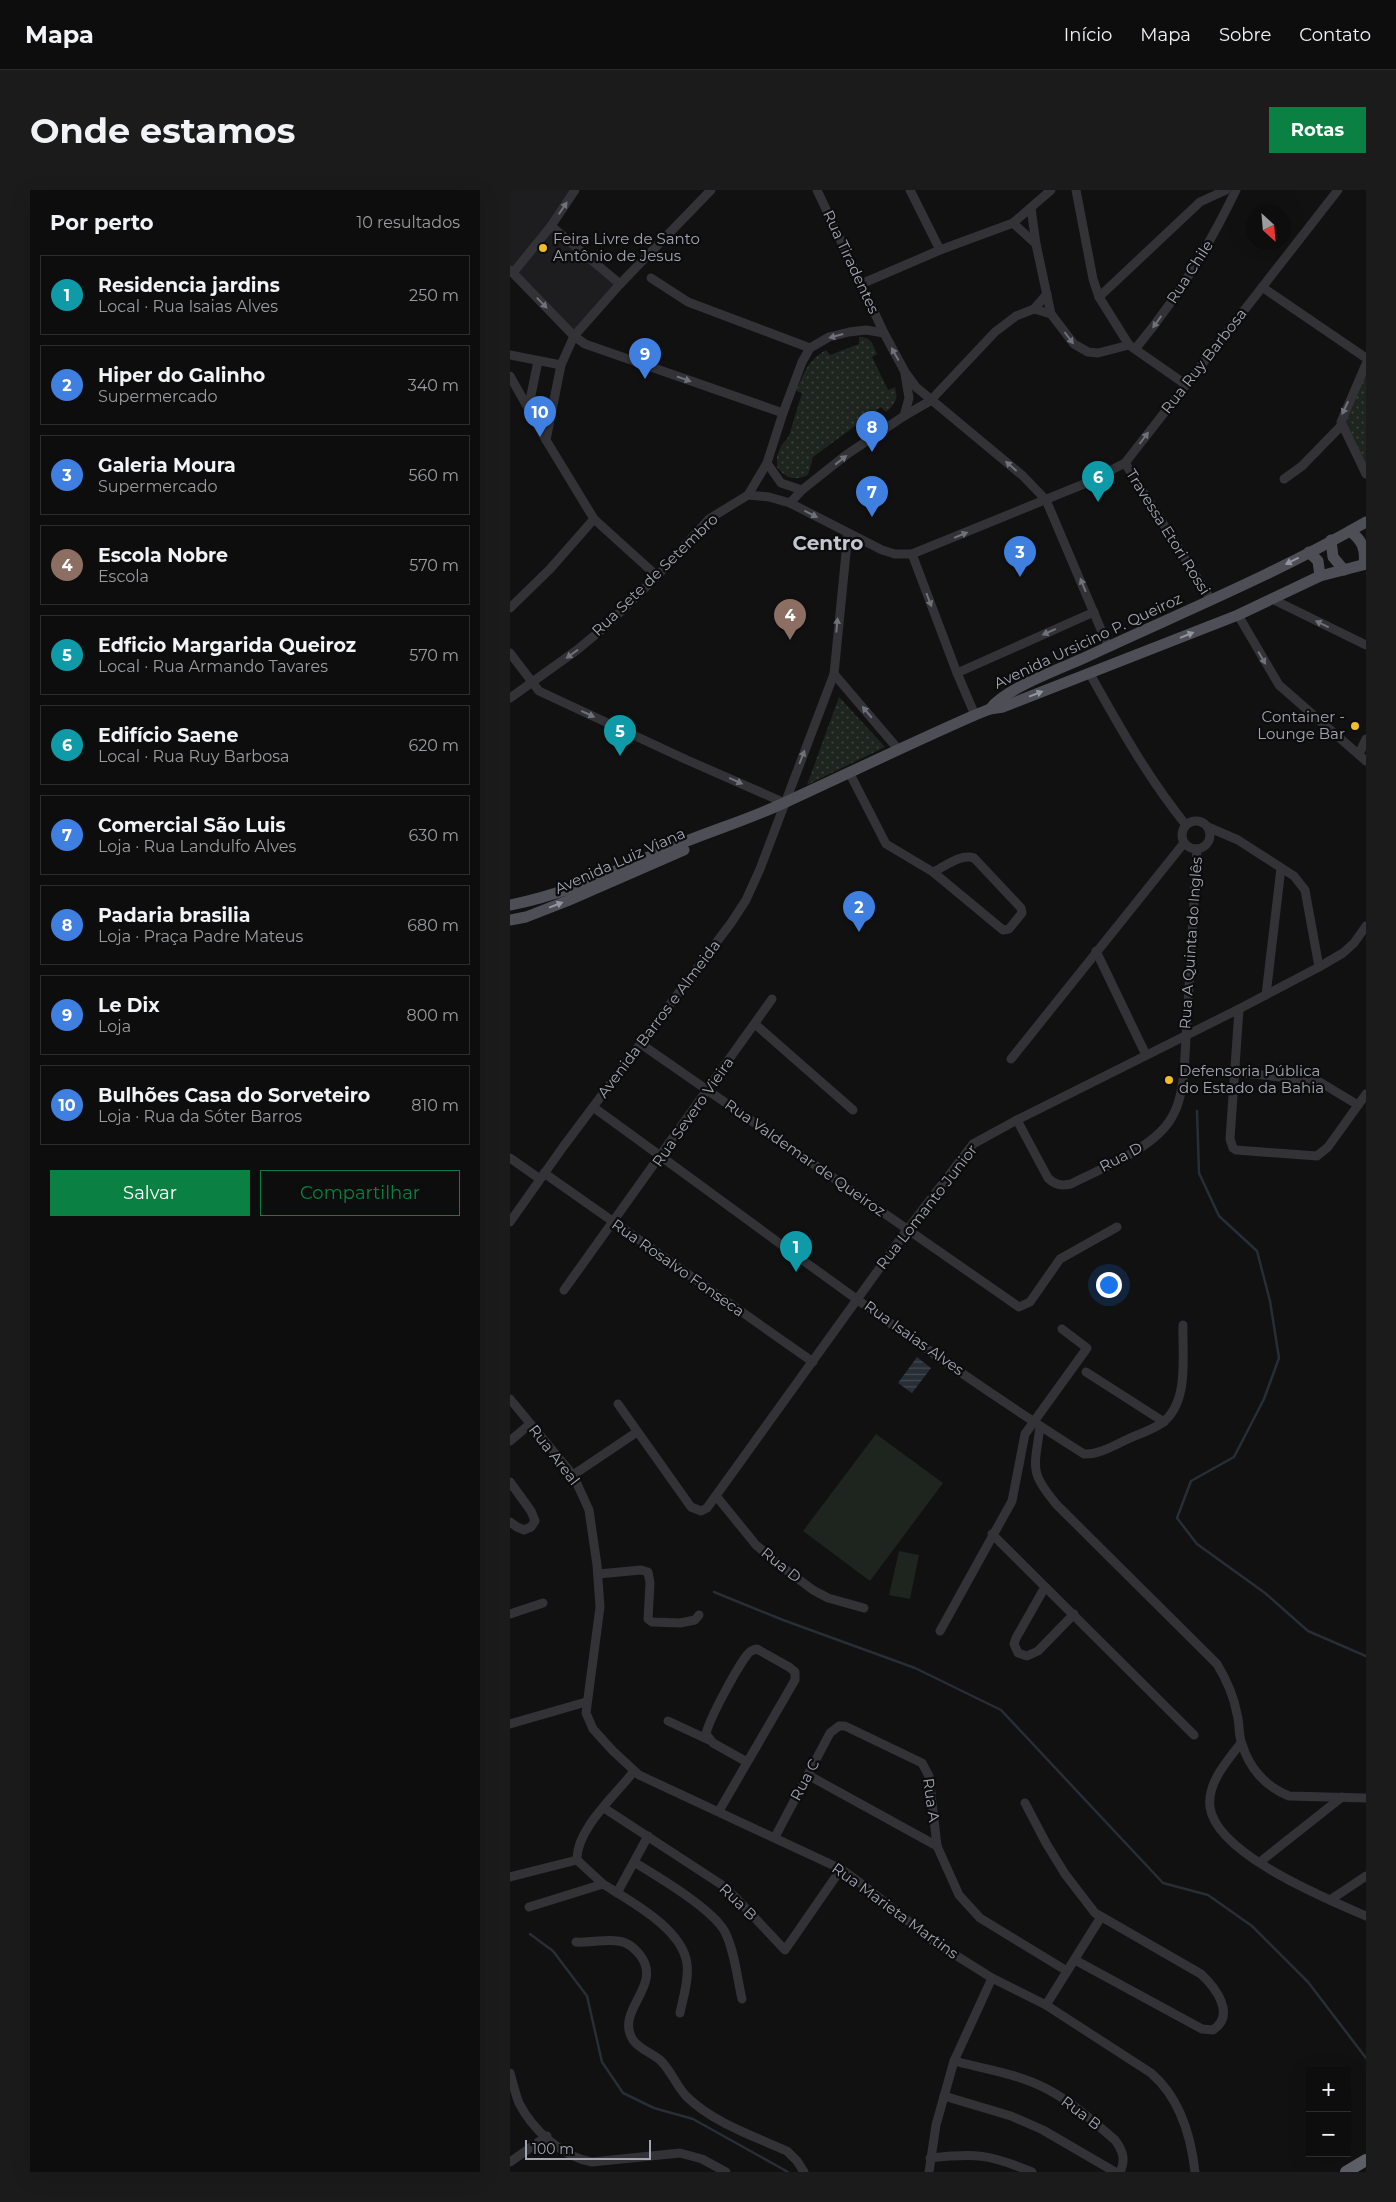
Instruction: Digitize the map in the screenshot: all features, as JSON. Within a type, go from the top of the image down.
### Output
[{"type":"highway","points":[[1346,2172],[1366,2160]]},
{"type":"main road","name":"Avenida Ursicino P. Queiroz","points":[[990,709],[999,699],[1015,691],[1108,646],[1211,600],[1366,522]]},
{"type":"main road","points":[[1332,540],[1333,557],[1357,566],[1366,556],[1362,543],[1350,531]]},
{"type":"main road","points":[[1309,552],[1318,561],[1320,576]]},
{"type":"main road","name":"Avenida Ursicino P. Queiroz","points":[[990,709],[1003,707],[1238,615],[1320,576],[1357,566]]},
{"type":"main road","name":"Avenida Luiz Viana","points":[[510,920],[526,917],[602,887],[898,749],[990,709]]},
{"type":"main road","name":"Avenida Luiz Viana","points":[[510,905],[599,877],[705,833],[740,822]]},
{"type":"main road","points":[[523,902],[526,917]]},
{"type":"street","points":[[575,190],[551,226],[512,272],[574,336],[597,349],[783,413]]},
{"type":"street","points":[[546,440],[561,365],[566,350],[574,336],[620,284],[711,190]]},
{"type":"street","name":"Rua Tiradentes","points":[[817,190],[884,333],[905,372]]},
{"type":"street","points":[[910,190],[940,250]]},
{"type":"street","points":[[861,284],[940,250],[1013,223],[1051,190]]},
{"type":"street","points":[[1076,190],[1093,279],[1099,297],[1132,346],[1185,384]]},
{"type":"street","points":[[1099,297],[1141,255],[1200,202],[1226,190]]},
{"type":"street","name":"Rua Chile","points":[[1132,346],[1162,314],[1215,232],[1236,190]]},
{"type":"street","name":"Rua Ruy Barbosa","points":[[912,554],[1084,484],[1125,463],[1338,190]]},
{"type":"street","points":[[1031,208],[1036,244],[1052,314],[1074,344],[1088,352],[1107,351],[1132,346]]},
{"type":"street","points":[[1013,223],[1036,244]]},
{"type":"street","points":[[551,226],[620,284]]},
{"type":"street","points":[[651,278],[688,302],[810,348],[829,337],[849,332],[866,330],[884,333]]},
{"type":"street","points":[[1262,287],[1366,358]]},
{"type":"street","points":[[790,503],[802,490],[846,455],[930,401],[995,332],[1016,316],[1034,309],[1047,294]]},
{"type":"street","points":[[1034,309],[1052,314]]},
{"type":"street","name":"Rua Sete de Setembro","points":[[510,698],[578,650],[607,625],[657,576],[709,519],[748,495],[767,463],[802,362],[810,348]]},
{"type":"street","points":[[510,355],[561,365]]},
{"type":"street","points":[[528,405],[538,360]]},
{"type":"street","points":[[1366,364],[1341,417],[1342,426],[1366,474]]},
{"type":"street","points":[[905,372],[930,401],[1017,471],[1046,500],[1108,646]]},
{"type":"street","points":[[904,416],[909,398],[905,372]]},
{"type":"street","points":[[510,376],[594,519],[657,576]]},
{"type":"street","points":[[1284,479],[1302,466],[1342,426]]},
{"type":"street","points":[[767,463],[781,483],[802,490]]},
{"type":"street","name":"Travessa Etori Rossi","points":[[1125,463],[1211,600]]},
{"type":"street","points":[[748,495],[769,497],[790,503],[882,550],[896,554],[912,554],[975,715]]},
{"type":"street","points":[[510,608],[550,569],[594,519]]},
{"type":"street","name":"Avenida Barros e Almeida","points":[[510,1222],[746,900],[760,869],[834,674],[848,533]]},
{"type":"street","points":[[1272,599],[1366,645]]},
{"type":"street","points":[[957,673],[1094,612]]},
{"type":"street","points":[[1238,615],[1279,685],[1366,760]]},
{"type":"street","points":[[510,653],[531,683],[546,694],[785,803]]},
{"type":"street","points":[[834,674],[898,749]]},
{"type":"street","points":[[1090,674],[1154,782],[1186,825]]},
{"type":"street","points":[[1359,754],[1366,739]]},
{"type":"street","points":[[849,772],[886,844],[933,872],[1003,930],[1009,929],[1022,913],[1021,908],[974,858],[966,857],[959,859],[933,872]]},
{"type":"street","points":[[1208,827],[1210,832],[1209,841],[1202,848],[1188,847],[1184,843],[1182,834],[1186,825],[1190,822],[1200,821],[1208,827],[1238,840],[1294,876],[1305,890],[1319,967]]},
{"type":"street","points":[[1011,1058],[1184,843]]},
{"type":"street","name":"Rua A Quinta do Inglês","points":[[1185,1037],[1197,849]]},
{"type":"street","points":[[1266,995],[1281,868]]},
{"type":"street","name":"Rua Lomanto Junior","points":[[637,1432],[691,1507],[696,1510],[707,1508],[717,1497],[906,1230],[974,1144],[1319,967],[1354,943],[1366,926]]},
{"type":"street","points":[[1096,951],[1146,1056]]},
{"type":"street","name":"Rua Severo Vieira","points":[[564,1290],[661,1157],[772,999]]},
{"type":"street","points":[[1239,1009],[1230,1139],[1232,1148],[1236,1150],[1317,1156],[1328,1147],[1366,1094]]},
{"type":"street","points":[[755,1024],[853,1110]]},
{"type":"street","name":"Rua D","points":[[1018,1120],[1048,1178],[1054,1184],[1061,1186],[1071,1184],[1148,1143],[1164,1129],[1173,1116],[1182,1094],[1185,1037]]},
{"type":"street","name":"Rua Valdemar de Queiroz","points":[[641,1044],[1019,1307],[1030,1302],[1060,1259],[1117,1228]]},
{"type":"street","points":[[1234,1072],[1318,1081],[1358,1105]]},
{"type":"street","name":"Rua Isaias Alves","points":[[593,1107],[858,1299],[1036,1424],[1084,1454],[1090,1454],[1153,1429],[1164,1422],[1172,1413],[1178,1402],[1182,1386],[1183,1324]]},
{"type":"street","name":"Rua Rosalvo Fonseca","points":[[510,1158],[542,1176],[612,1223],[812,1362]]},
{"type":"street","points":[[940,1631],[992,1534],[1012,1501],[1025,1434],[1036,1424],[1087,1348],[1062,1329]]},
{"type":"street","points":[[1086,1372],[1164,1422]]},
{"type":"street","name":"Rua Areal","points":[[510,1399],[573,1475],[589,1510],[598,1574],[600,1617],[586,1702]]},
{"type":"street","points":[[573,1475],[637,1432],[618,1404]]},
{"type":"street","points":[[510,1441],[530,1424]]},
{"type":"street","points":[[1036,1424],[1035,1470],[1042,1488],[1057,1506],[1217,1664],[1232,1696],[1238,1715],[1241,1743],[1258,1775],[1278,1792],[1289,1796],[1366,1798]]},
{"type":"street","points":[[510,1482],[531,1511],[535,1521],[531,1527],[524,1530],[516,1528],[510,1522]]},
{"type":"street","name":"Rua D","points":[[717,1497],[756,1545],[784,1569],[828,1598],[864,1608]]},
{"type":"street","points":[[992,1534],[1194,1736]]},
{"type":"street","points":[[598,1574],[641,1570],[648,1572],[650,1583],[648,1619],[652,1622],[687,1622],[695,1620],[699,1615]]},
{"type":"street","points":[[1044,1587],[1016,1638],[1014,1644],[1018,1653],[1027,1656],[1038,1651],[1074,1614]]},
{"type":"street","points":[[510,1614],[543,1603]]},
{"type":"street","points":[[709,1740],[706,1734],[707,1728],[730,1683],[750,1652],[757,1650],[790,1667],[795,1672],[795,1680],[719,1812]]},
{"type":"street","points":[[510,1724],[586,1702]]},
{"type":"street","name":"Rua Marieta Martins","points":[[586,1702],[587,1719],[590,1725],[634,1772],[841,1869],[933,1941],[992,1978],[1046,2005],[1151,2073],[1164,2084],[1173,2098],[1185,2126],[1194,2157],[1195,2172]]},
{"type":"street","points":[[668,1721],[709,1740],[748,1762]]},
{"type":"street","name":"Rua C","points":[[775,1838],[830,1733],[839,1726]]},
{"type":"street","name":"Rua A","points":[[839,1726],[845,1726],[922,1763],[926,1768],[937,1846],[959,1895],[980,1918],[1067,1971]]},
{"type":"street","points":[[1241,1743],[1218,1774],[1212,1790],[1210,1806],[1213,1818],[1219,1829],[1260,1862],[1298,1885],[1366,1916]]},
{"type":"street","points":[[634,1772],[588,1827],[576,1854],[576,1860],[603,1884],[661,1924],[676,1939],[687,1964],[685,1990],[680,2013]]},
{"type":"street","points":[[808,1775],[937,1846]]},
{"type":"street","points":[[1260,1862],[1342,1797]]},
{"type":"street","points":[[1025,1803],[1065,1874],[1090,1907],[1100,1917],[1201,1974],[1212,1985],[1222,2002],[1222,2020],[1217,2027],[1208,2031],[1202,2029],[1075,1960]]},
{"type":"street","name":"Rua B","points":[[604,1808],[722,1885],[738,1899],[785,1950],[841,1869]]},
{"type":"street","points":[[618,1893],[648,1836]]},
{"type":"street","points":[[510,1877],[576,1860]]},
{"type":"street","points":[[634,1862],[678,1889],[721,1926],[728,1942],[742,1999]]},
{"type":"street","points":[[1330,1900],[1366,1876]]},
{"type":"street","points":[[528,1907],[603,1884]]},
{"type":"street","points":[[1046,2005],[1100,1917]]},
{"type":"street","points":[[576,1942],[619,1941],[628,1943],[643,1959],[647,1968],[646,1985],[632,2010],[630,2034],[634,2042],[660,2060],[680,2088],[700,2108],[787,2151],[804,2172]]},
{"type":"street","points":[[929,2172],[936,2125],[954,2061],[992,1978]]},
{"type":"street","name":"Rua B","points":[[954,2061],[1026,2079],[1068,2102],[1120,2146],[1124,2161],[1120,2172]]},
{"type":"street","points":[[510,2073],[512,2089],[528,2118],[566,2153],[579,2160],[592,2162],[680,2153],[702,2159],[726,2172]]},
{"type":"street","points":[[944,2096],[1011,2116],[1043,2130],[1115,2172]]},
{"type":"street","points":[[510,2162],[546,2136]]},
{"type":"street","points":[[930,2158],[975,2154],[998,2158],[1032,2172]]},
{"type":"shaded area","name":"Feira Livre de Santo Antônio de Jesus","points":[[510,190],[575,190],[551,226],[620,284],[574,336],[510,270]]},
{"type":"shaded area","points":[[859,337],[866,338],[873,344],[877,354],[872,357],[888,390],[895,387],[895,401],[886,412],[881,407],[813,457],[808,475],[799,478],[787,476],[777,467],[777,456],[781,446],[789,436],[802,393],[796,391],[804,373],[815,358],[826,350],[830,355],[859,344]]},
{"type":"shaded area","points":[[1366,364],[1366,473],[1341,426]]},
{"type":"shaded area","points":[[839,697],[885,747],[807,785]]},
{"type":"shaded area","points":[[917,1357],[931,1368],[912,1393],[898,1383]]},
{"type":"shaded area","points":[[876,1434],[943,1483],[870,1581],[803,1531]]},
{"type":"shaded area","points":[[899,1551],[919,1555],[910,1599],[889,1595]]},
{"type":"waterway","points":[[1197,1111],[1199,1173],[1219,1216],[1257,1251],[1270,1301],[1279,1358],[1264,1399],[1234,1457],[1191,1481],[1177,1518],[1197,1544],[1265,1593],[1308,1631],[1366,1656]]},
{"type":"waterway","points":[[714,1592],[783,1620],[915,1668],[1001,1710],[1163,1883],[1208,1895],[1252,1926],[1308,1982],[1366,2058]]},
{"type":"waterway","points":[[530,1934],[553,1951],[587,1996],[602,2062],[623,2093],[654,2108],[693,2119],[788,2172]]},
{"type":"place","name":"Feira Livre de Santo Antônio de Jesus","points":[[543,248]]},
{"type":"place","name":"Le Dix","points":[[645,379]]},
{"type":"place","name":"Bulhões Casa do Sorveteiro","points":[[540,437]]},
{"type":"place","name":"Padaria brasilia","points":[[872,452]]},
{"type":"place","name":"Edifício Saene","points":[[1098,502]]},
{"type":"place","name":"Comercial São Luis","points":[[872,517]]},
{"type":"place","name":"Galeria Moura","points":[[1020,577]]},
{"type":"place","name":"Escola Nobre","points":[[790,640]]},
{"type":"place","name":"Container - Lounge Bar","points":[[1355,726]]},
{"type":"place","name":"Edficio Margarida Queiroz","points":[[620,756]]},
{"type":"place","name":"Hiper do Galinho","points":[[859,932]]},
{"type":"place","name":"Defensoria Pública do Estado da Bahia","points":[[1169,1080]]},
{"type":"place","name":"Residencia jardins","points":[[796,1272]]},
{"type":"district","name":"Centro","points":[[828,543]]}]
